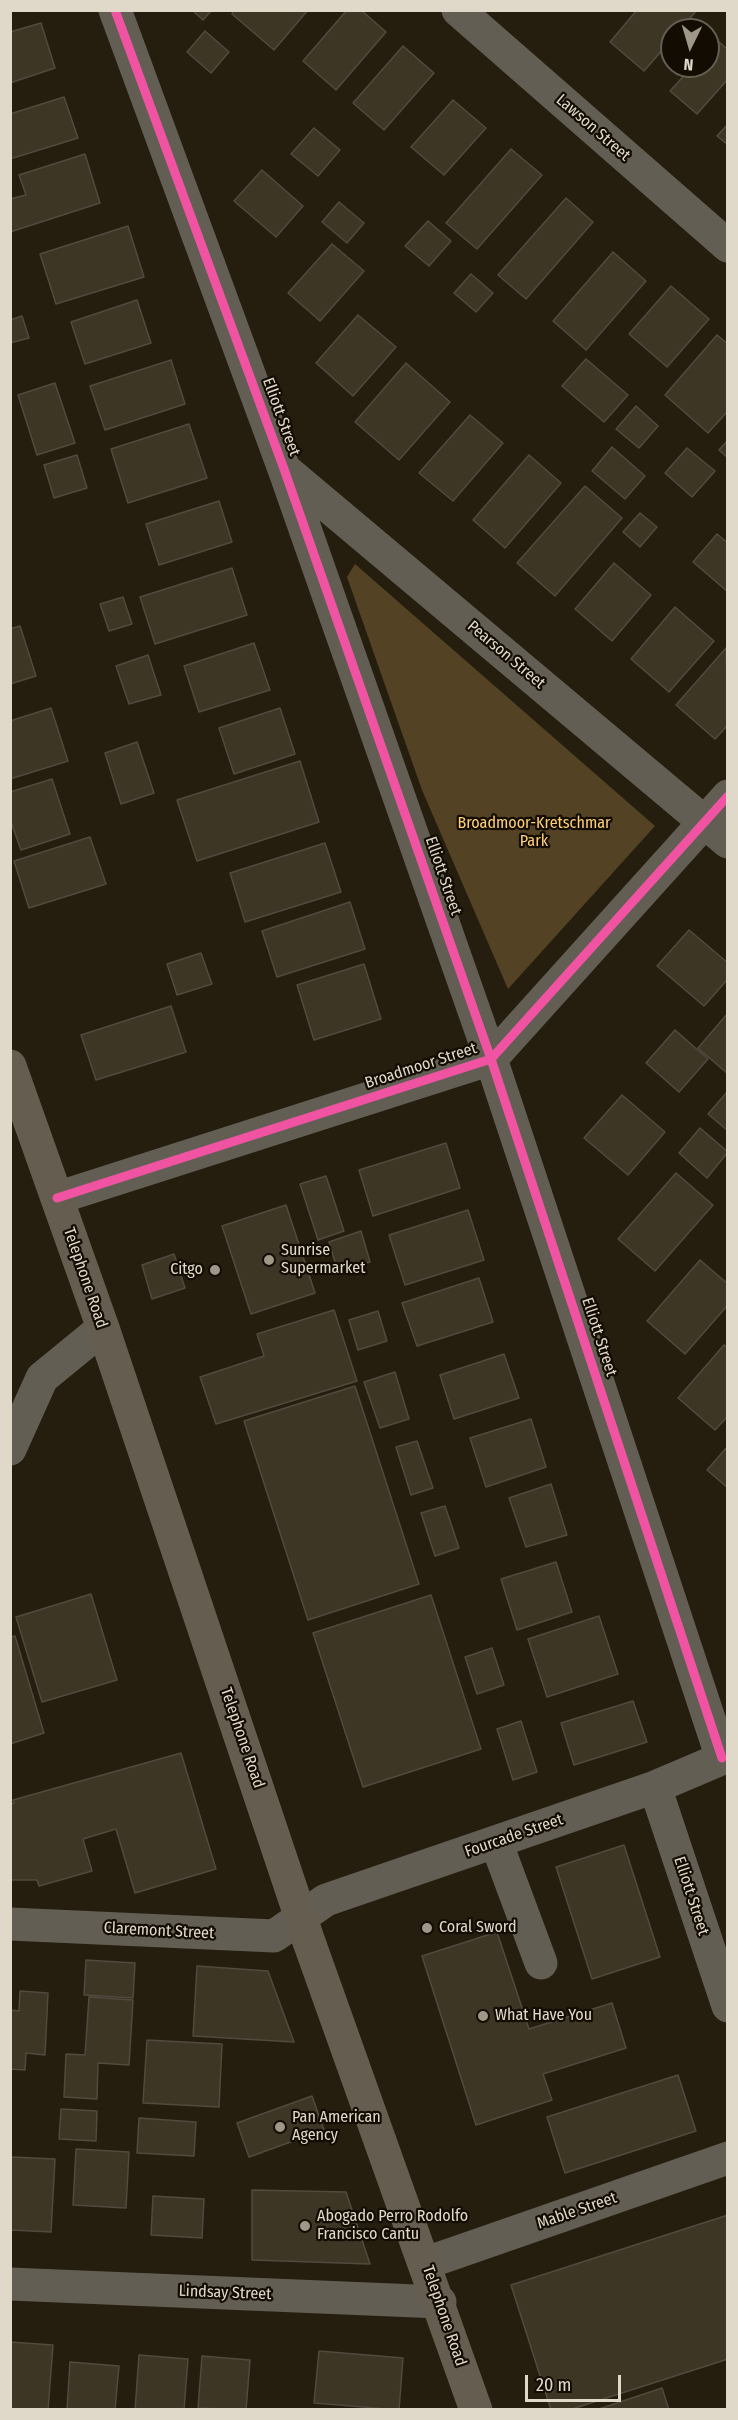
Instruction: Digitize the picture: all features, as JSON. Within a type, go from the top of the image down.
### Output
[{"type":"main road","name":"Telephone Road","points":[[10,1066],[23,1133],[57,1198],[302,1916],[476,2409]]},
{"type":"street","name":"Elliott Street","points":[[115,10],[284,469],[491,1059],[725,1757]]},
{"type":"street","name":"Lawson Street","points":[[458,10],[728,246]]},
{"type":"street","name":"Pearson Street","points":[[284,469],[716,832]]},
{"type":"street","name":"Broadmoor Street","points":[[57,1198],[491,1059],[716,832],[728,796]]},
{"type":"street","points":[[10,1449],[42,1378],[103,1328]]},
{"type":"street","name":"Fourcade Street","points":[[302,1916],[326,1900],[655,1787],[725,1757]]},
{"type":"street","name":"Elliott Street","points":[[655,1787],[728,2006]]},
{"type":"street","points":[[496,1842],[541,1963]]},
{"type":"street","name":"Claremont Street","points":[[10,1924],[274,1936],[302,1916]]},
{"type":"street","name":"Mable Street","points":[[426,2263],[728,2158]]},
{"type":"street","name":"Lindsay Street","points":[[10,2284],[440,2302]]},
{"type":"green space","name":"Broadmoor-Kretschmar Park","points":[[355,564],[655,826],[508,989],[422,790],[347,577]]},
{"type":"building","points":[[192,10],[212,10],[203,20]]},
{"type":"building","points":[[234,10],[308,10],[274,50],[232,14]]},
{"type":"building","points":[[347,10],[361,10],[386,32],[336,90],[303,61]]},
{"type":"building","points":[[637,10],[697,10],[690,18],[660,18],[660,53],[644,71],[610,42]]},
{"type":"building","points":[[41,23],[55,68],[10,83],[10,32]]},
{"type":"building","points":[[205,31],[229,52],[211,73],[187,52]]},
{"type":"building","points":[[720,43],[728,50],[728,79],[697,114],[670,91],[682,78],[720,78]]},
{"type":"building","points":[[403,46],[434,73],[384,130],[353,103]]},
{"type":"building","points":[[64,97],[78,138],[10,159],[10,114]]},
{"type":"building","points":[[453,100],[486,128],[444,175],[411,147]]},
{"type":"building","points":[[728,124],[728,145],[717,136]]},
{"type":"building","points":[[314,128],[340,150],[318,176],[291,154]]},
{"type":"building","points":[[511,149],[542,175],[477,249],[446,223]]},
{"type":"building","points":[[85,154],[100,203],[10,232],[10,199],[26,195],[19,175]]},
{"type":"building","points":[[262,170],[303,206],[276,237],[234,201]]},
{"type":"building","points":[[566,198],[593,222],[526,299],[498,275]]},
{"type":"building","points":[[339,202],[364,223],[347,243],[322,222]]},
{"type":"building","points":[[428,221],[451,241],[429,266],[405,246]]},
{"type":"building","points":[[128,226],[144,277],[56,304],[40,254]]},
{"type":"building","points":[[332,244],[364,271],[320,321],[288,293]]},
{"type":"building","points":[[613,252],[646,281],[586,350],[553,321]]},
{"type":"building","points":[[471,274],[493,293],[476,312],[454,293]]},
{"type":"building","points":[[671,286],[709,319],[667,367],[629,334]]},
{"type":"building","points":[[137,300],[151,343],[85,364],[71,322]]},
{"type":"building","points":[[358,315],[396,347],[353,396],[316,363]]},
{"type":"building","points":[[22,316],[29,338],[10,343],[10,320]]},
{"type":"building","points":[[717,335],[728,344],[728,411],[708,433],[665,395]]},
{"type":"building","points":[[586,359],[628,395],[604,422],[562,386]]},
{"type":"building","points":[[171,360],[185,404],[105,430],[90,386]]},
{"type":"building","points":[[406,363],[450,402],[399,460],[355,422]]},
{"type":"building","points":[[55,383],[75,443],[37,455],[18,395]]},
{"type":"building","points":[[636,406],[658,426],[639,448],[616,429]]},
{"type":"building","points":[[470,415],[503,443],[453,501],[419,473]]},
{"type":"building","points":[[189,424],[207,478],[128,503],[111,449]]},
{"type":"building","points":[[728,440],[728,458],[719,450]]},
{"type":"building","points":[[612,447],[645,476],[625,499],[592,471]]},
{"type":"building","points":[[687,448],[715,471],[692,497],[665,473]]},
{"type":"building","points":[[77,455],[87,488],[54,498],[44,465]]},
{"type":"building","points":[[529,455],[561,483],[505,548],[473,520]]},
{"type":"building","points":[[585,486],[622,518],[555,596],[517,563]]},
{"type":"building","points":[[219,501],[232,542],[159,565],[146,524]]},
{"type":"building","points":[[640,513],[657,527],[640,547],[623,532]]},
{"type":"building","points":[[717,534],[728,543],[728,592],[693,562]]},
{"type":"building","points":[[614,563],[651,595],[612,641],[575,609]]},
{"type":"building","points":[[232,568],[247,615],[155,644],[140,597]]},
{"type":"building","points":[[123,597],[132,624],[109,631],[100,604]]},
{"type":"building","points":[[675,607],[714,641],[669,692],[631,659]]},
{"type":"building","points":[[20,626],[36,676],[10,684],[10,629]]},
{"type":"building","points":[[254,643],[270,690],[199,712],[184,666]]},
{"type":"building","points":[[726,648],[728,725],[715,739],[676,705]]},
{"type":"building","points":[[148,655],[161,695],[129,704],[116,666]]},
{"type":"building","points":[[51,708],[68,761],[10,779],[10,721]]},
{"type":"building","points":[[280,708],[295,754],[234,774],[219,728]]},
{"type":"building","points":[[137,742],[154,793],[121,804],[105,753]]},
{"type":"building","points":[[300,761],[319,822],[197,861],[177,800]]},
{"type":"building","points":[[52,779],[70,834],[21,850],[10,819],[10,792]]},
{"type":"building","points":[[90,837],[106,884],[29,908],[14,861]]},
{"type":"building","points":[[325,843],[341,892],[245,922],[230,873]]},
{"type":"building","points":[[350,902],[365,949],[277,977],[262,931]]},
{"type":"building","points":[[689,930],[728,963],[728,979],[704,1006],[657,966]]},
{"type":"building","points":[[201,953],[212,984],[177,995],[167,964]]},
{"type":"building","points":[[364,964],[381,1019],[314,1040],[297,985]]},
{"type":"building","points":[[171,1006],[186,1052],[96,1080],[81,1035]]},
{"type":"building","points":[[728,1013],[728,1074],[698,1048]]},
{"type":"building","points":[[675,1030],[708,1059],[679,1092],[646,1063]]},
{"type":"building","points":[[728,1091],[728,1131],[708,1114]]},
{"type":"building","points":[[622,1095],[665,1132],[628,1175],[584,1138]]},
{"type":"building","points":[[700,1128],[728,1152],[707,1178],[679,1153]]},
{"type":"building","points":[[446,1143],[460,1188],[373,1216],[359,1170]]},
{"type":"building","points":[[676,1173],[713,1205],[655,1271],[618,1239]]},
{"type":"building","points":[[326,1176],[344,1231],[318,1240],[300,1184]]},
{"type":"building","name":"Sunrise Supermarket","points":[[286,1205],[315,1293],[251,1314],[222,1226]]},
{"type":"building","points":[[468,1210],[484,1260],[405,1285],[389,1235]]},
{"type":"building","points":[[361,1231],[370,1262],[338,1272],[329,1242]]},
{"type":"building","points":[[174,1254],[185,1288],[152,1299],[142,1265]]},
{"type":"building","points":[[700,1260],[728,1284],[728,1305],[685,1354],[647,1321]]},
{"type":"building","points":[[479,1278],[493,1322],[417,1346],[402,1303]]},
{"type":"building","points":[[334,1310],[357,1381],[216,1424],[200,1377],[264,1356],[257,1334]]},
{"type":"building","points":[[378,1311],[387,1341],[358,1350],[349,1320]]},
{"type":"building","points":[[724,1345],[728,1348],[728,1416],[715,1430],[678,1398]]},
{"type":"building","points":[[504,1354],[519,1398],[454,1419],[440,1375]]},
{"type":"building","points":[[395,1372],[409,1419],[380,1428],[364,1382]]},
{"type":"building","points":[[355,1386],[419,1584],[308,1620],[244,1421]]},
{"type":"building","points":[[531,1419],[546,1467],[486,1487],[470,1438]]},
{"type":"building","points":[[417,1441],[433,1488],[411,1495],[396,1447]]},
{"type":"building","points":[[728,1446],[728,1488],[707,1470]]},
{"type":"building","points":[[551,1484],[567,1535],[526,1547],[509,1498]]},
{"type":"building","points":[[445,1506],[459,1548],[435,1556],[421,1513]]},
{"type":"building","points":[[556,1562],[572,1612],[517,1630],[501,1579]]},
{"type":"building","points":[[91,1594],[117,1680],[42,1702],[16,1617]]},
{"type":"building","points":[[431,1595],[481,1749],[363,1787],[313,1633]]},
{"type":"building","points":[[599,1616],[618,1674],[547,1697],[528,1639]]},
{"type":"building","points":[[15,1636],[44,1733],[10,1744],[10,1637]]},
{"type":"building","points":[[492,1648],[504,1685],[477,1694],[465,1657]]},
{"type":"building","points":[[633,1701],[647,1742],[574,1765],[561,1723]]},
{"type":"building","points":[[521,1721],[537,1772],[513,1780],[497,1729]]},
{"type":"building","points":[[181,1753],[216,1869],[135,1893],[116,1829],[83,1839],[92,1871],[39,1886],[37,1880],[10,1880],[10,1805],[14,1803],[13,1800]]},
{"type":"building","points":[[624,1845],[660,1957],[592,1979],[556,1867]]},
{"type":"building","name":"What Have You","points":[[497,1932],[529,2029],[612,2003],[626,2048],[543,2074],[552,2100],[476,2125],[422,1956]]},
{"type":"building","points":[[86,1960],[135,1963],[133,1998],[84,1995]]},
{"type":"building","points":[[197,1966],[268,1971],[294,2042],[193,2036]]},
{"type":"building","points":[[20,1991],[48,1993],[45,2055],[26,2053],[25,2070],[10,2069],[10,2010],[19,2011]]},
{"type":"building","points":[[89,1997],[133,2000],[129,2065],[98,2063],[97,2099],[64,2097],[66,2054],[85,2055]]},
{"type":"building","points":[[147,2040],[222,2044],[219,2107],[143,2103]]},
{"type":"building","points":[[678,2075],[696,2131],[565,2173],[547,2117]]},
{"type":"building","name":"Pan American Agency","points":[[312,2096],[324,2130],[249,2157],[237,2123]]},
{"type":"building","points":[[61,2109],[97,2111],[96,2141],[59,2139]]},
{"type":"building","points":[[139,2118],[196,2122],[194,2156],[137,2153]]},
{"type":"building","points":[[76,2149],[129,2152],[126,2208],[73,2205]]},
{"type":"building","points":[[11,2157],[55,2159],[51,2232],[10,2230]]},
{"type":"building","name":"Abogado Perro Rodolfo Francisco Cantu","points":[[252,2190],[346,2192],[370,2264],[252,2260]]},
{"type":"building","points":[[153,2196],[204,2199],[202,2238],[151,2235]]},
{"type":"building","points":[[728,2215],[728,2359],[569,2410],[551,2410],[511,2285]]},
{"type":"building","points":[[10,2342],[53,2345],[48,2410],[10,2410]]},
{"type":"building","points":[[319,2351],[403,2358],[399,2410],[314,2403]]},
{"type":"building","points":[[139,2355],[188,2359],[184,2410],[135,2410]]},
{"type":"building","points":[[202,2356],[250,2360],[246,2410],[198,2408]]},
{"type":"building","points":[[70,2362],[119,2366],[115,2410],[67,2410]]},
{"type":"building","points":[[662,2388],[669,2410],[596,2410]]},
{"type":"cycle path","points":[[115,10],[284,469],[491,1059],[722,1758]]},
{"type":"cycle path","points":[[57,1198],[491,1059],[728,796]]},
{"type":"place","name":"Sunrise Supermarket","points":[[269,1260]]},
{"type":"place","name":"Citgo","points":[[215,1270]]},
{"type":"place","name":"Coral Sword","points":[[427,1928]]},
{"type":"place","name":"What Have You","points":[[483,2016]]},
{"type":"place","name":"Pan American Agency","points":[[280,2127]]},
{"type":"place","name":"Abogado Perro Rodolfo Francisco Cantu","points":[[305,2226]]}]
